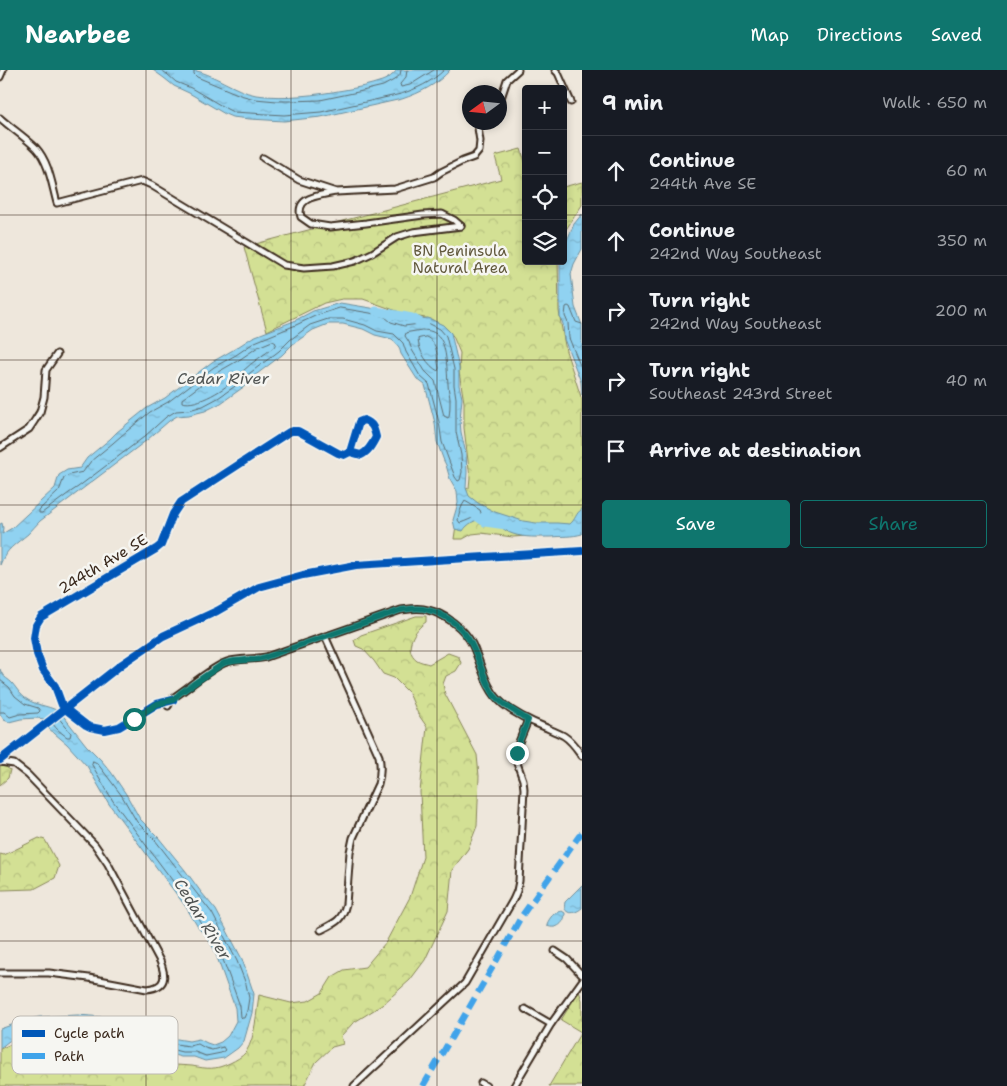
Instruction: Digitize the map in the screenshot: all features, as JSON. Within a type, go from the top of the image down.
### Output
[{"type":"street","points":[[0,77],[3,70]]},
{"type":"street","points":[[505,85],[507,80],[518,70]]},
{"type":"street","points":[[555,70],[571,102]]},
{"type":"street","points":[[0,118],[36,148],[47,168],[57,203],[142,181],[284,266],[304,268],[333,266],[355,261],[397,237],[413,232],[462,226],[442,214],[330,227],[311,224],[301,217],[300,211],[302,203],[307,199],[336,192],[395,188],[434,177],[474,157],[479,151],[478,130]]},
{"type":"street","points":[[263,158],[299,180],[336,192]]},
{"type":"street","points":[[0,448],[29,429],[36,420],[44,397],[46,370],[57,354]]},
{"type":"street","name":"244th Ave SE","points":[[173,700],[157,704],[119,727],[106,730],[86,725],[62,705],[55,686],[43,670],[34,638],[36,625],[41,617],[156,549],[160,545],[173,514],[181,502],[289,432],[298,431],[338,453],[350,452],[361,455],[366,453],[376,438],[372,425],[369,422],[364,420],[359,422],[350,452]]},
{"type":"street","points":[[168,706],[180,693],[224,663],[266,657],[401,610],[427,609],[450,620],[465,634],[472,644],[489,687],[504,705],[528,720],[563,736],[577,748],[582,756]]},
{"type":"street","points":[[321,930],[336,922],[344,912],[353,838],[381,775],[379,756],[325,636]]},
{"type":"street","points":[[354,1086],[465,983],[515,895],[519,881],[524,789],[524,780],[517,763],[517,753],[519,742],[528,720]]},
{"type":"street","points":[[0,762],[14,764],[28,775],[95,845],[108,864],[160,961],[164,975],[160,985],[147,989],[48,973],[0,973]]},
{"type":"street","points":[[555,951],[567,959],[582,975]]},
{"type":"street","points":[[514,1086],[551,1024],[582,981]]},
{"type":"street","points":[[524,1009],[551,1024]]},
{"type":"green space","name":"BN Peninsula Natural Area","points":[[521,149],[522,152],[522,265],[558,265],[561,324],[566,351],[582,400],[582,530],[513,537],[481,533],[472,534],[463,539],[454,539],[461,490],[469,488],[470,477],[464,428],[464,402],[459,372],[460,353],[453,336],[445,327],[431,319],[408,315],[363,299],[342,299],[324,303],[267,331],[244,247],[501,179],[495,156]]},
{"type":"green space","points":[[582,182],[582,205],[567,228],[567,220],[567,186]]},
{"type":"green space","points":[[416,616],[426,616],[426,622],[414,634],[410,645],[411,650],[417,660],[429,664],[448,653],[459,657],[461,663],[456,671],[446,676],[443,684],[445,694],[477,755],[479,776],[477,826],[468,849],[452,870],[448,911],[425,960],[410,980],[382,1005],[353,1023],[341,1036],[343,1044],[332,1047],[316,1062],[304,1086],[0,1086],[0,1049],[12,1044],[12,1074],[178,1074],[178,1065],[207,1068],[220,1067],[237,1060],[246,1052],[254,1032],[259,995],[291,1003],[308,1001],[322,993],[332,977],[344,970],[365,967],[386,942],[410,897],[423,857],[420,792],[427,727],[418,714],[409,693],[394,678],[383,674],[363,649],[356,646],[354,640],[361,635]]},
{"type":"green space","points":[[0,766],[10,770],[8,778],[0,785]]},
{"type":"green space","points":[[39,838],[45,840],[59,866],[55,878],[34,889],[0,889],[0,854],[4,855]]},
{"type":"green space","points":[[579,991],[582,1000],[582,1086],[549,1086],[581,1032],[561,1020]]},
{"type":"water","points":[[153,70],[192,70],[248,93],[278,97],[333,92],[373,84],[390,77],[397,70],[450,70],[440,80],[402,99],[321,117],[284,121],[232,117],[174,86]]},
{"type":"water","points":[[582,214],[582,249],[571,274],[575,307],[582,325],[582,395],[581,382],[564,339],[563,324],[560,317],[560,265],[567,265],[567,240],[574,224]]},
{"type":"water","points":[[340,303],[371,308],[405,321],[428,318],[443,325],[451,333],[459,368],[459,385],[462,398],[460,420],[466,454],[466,488],[469,496],[495,512],[536,523],[570,524],[582,509],[582,534],[551,537],[522,536],[509,533],[486,519],[479,519],[473,522],[463,531],[455,529],[453,520],[458,503],[457,491],[450,479],[437,442],[435,423],[425,385],[417,379],[401,354],[399,347],[392,339],[343,324],[328,324],[313,330],[293,344],[282,355],[249,380],[245,386],[221,403],[205,411],[177,416],[169,421],[147,440],[40,521],[8,551],[0,565],[0,524],[2,523],[2,534],[12,528],[55,488],[59,475],[67,470],[80,468],[87,458],[117,432],[147,408],[165,398],[212,362],[253,337],[294,321],[313,311]]},
{"type":"water","name":"Cedar River","points":[[0,669],[4,676],[25,698],[61,713],[86,745],[111,772],[140,819],[158,837],[216,910],[242,959],[254,994],[252,1013],[244,1041],[224,1058],[205,1061],[194,1057],[178,1056],[178,1039],[189,1041],[199,1039],[213,1045],[221,1042],[228,1036],[236,1021],[235,1008],[214,949],[206,936],[109,804],[87,766],[67,744],[48,728],[45,719],[21,719],[9,722],[4,720],[0,714]]},
{"type":"water","points":[[582,885],[582,908],[572,913],[567,911],[565,909],[565,902]]},
{"type":"water","points":[[562,911],[565,913],[565,917],[560,925],[554,927],[547,926],[548,921],[553,915]]},
{"type":"water","name":"Cedar River","points":[[78,1015],[90,1016],[58,1016]]},
{"type":"water","name":"Cedar River","points":[[12,1025],[12,1040],[0,1048],[0,1029]]},
{"type":"waterway","name":"Cedar River","points":[[376,311],[412,318],[425,325]]},
{"type":"waterway","name":"Cedar River","points":[[472,513],[485,522],[506,525]]},
{"type":"marked path","points":[[423,1086],[521,917],[582,833]]},
{"type":"cycle path","points":[[173,700],[157,704],[119,727],[105,730],[86,725],[62,705],[55,686],[43,670],[34,638],[36,625],[41,617],[156,549],[161,545],[173,514],[181,502],[289,432],[298,431],[344,455],[350,452],[359,422],[367,421],[375,431],[376,437],[373,443],[361,455],[350,452]]},
{"type":"cycle path","points":[[0,760],[122,664],[163,636],[217,611],[259,587],[303,575],[356,565],[582,551]]},
{"type":"route","points":[[134,719],[157,704],[173,700],[180,693],[224,663],[266,657],[401,610],[427,609],[440,614],[459,627],[472,644],[489,687],[495,696],[504,705],[528,720],[519,742],[517,753]]}]
